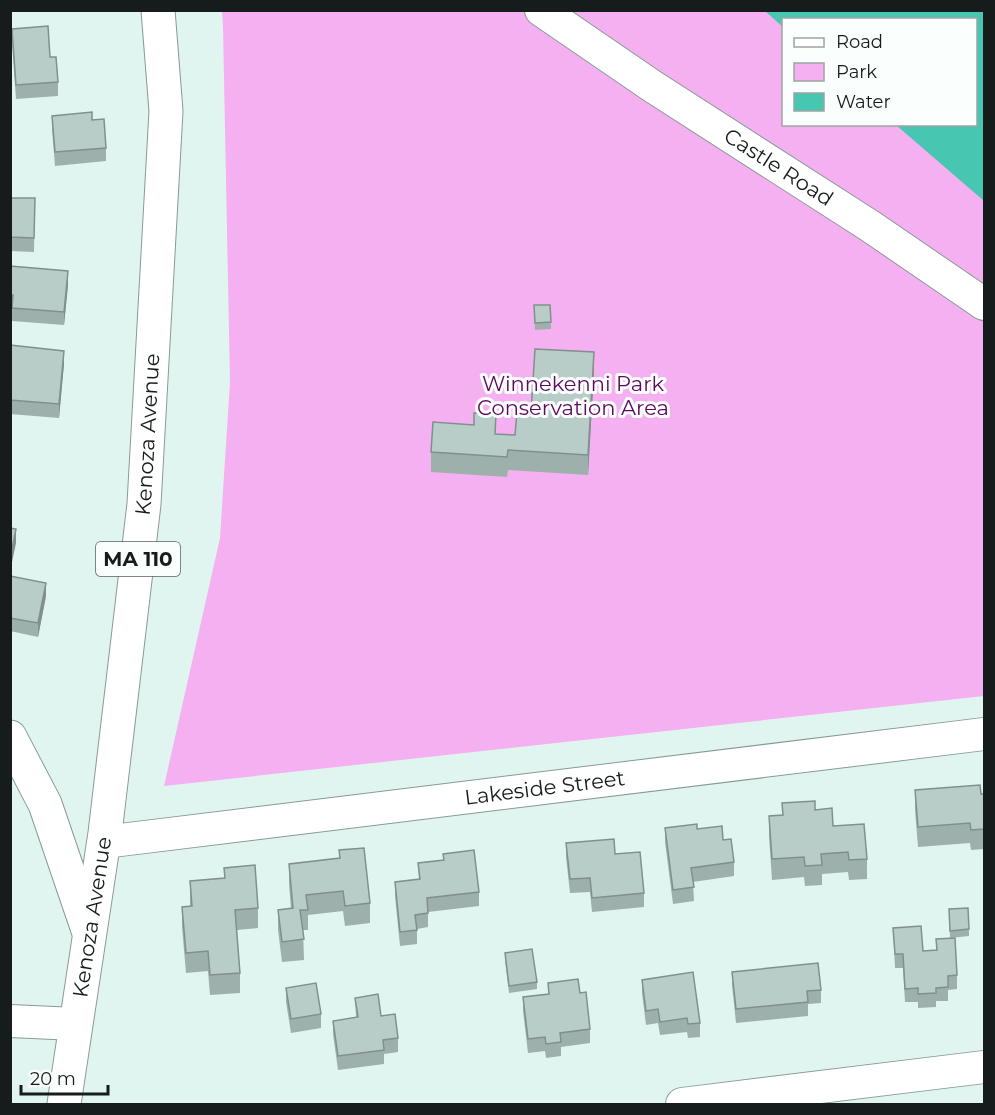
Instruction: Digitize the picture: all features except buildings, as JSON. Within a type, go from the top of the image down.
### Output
[{"type":"main road","name":"Kenoza Avenue","points":[[64,1104],[104,842],[144,504],[166,111],[158,10]]},
{"type":"main road","points":[[10,737],[45,804],[90,934]]},
{"type":"street","name":"Castle Road","points":[[541,10],[652,86],[870,226],[984,304]]},
{"type":"street","name":"Lakeside Street","points":[[104,842],[984,734]]},
{"type":"street","points":[[10,1021],[76,1024]]},
{"type":"street","points":[[682,1104],[984,1067]]},
{"type":"green space","name":"Winnekenni Park Conservation Area","points":[[222,11],[984,11],[984,696],[164,786],[220,538],[230,382]]},
{"type":"water","points":[[765,11],[984,11],[984,201],[897,126],[977,126],[977,18],[782,18],[782,26]]}]
